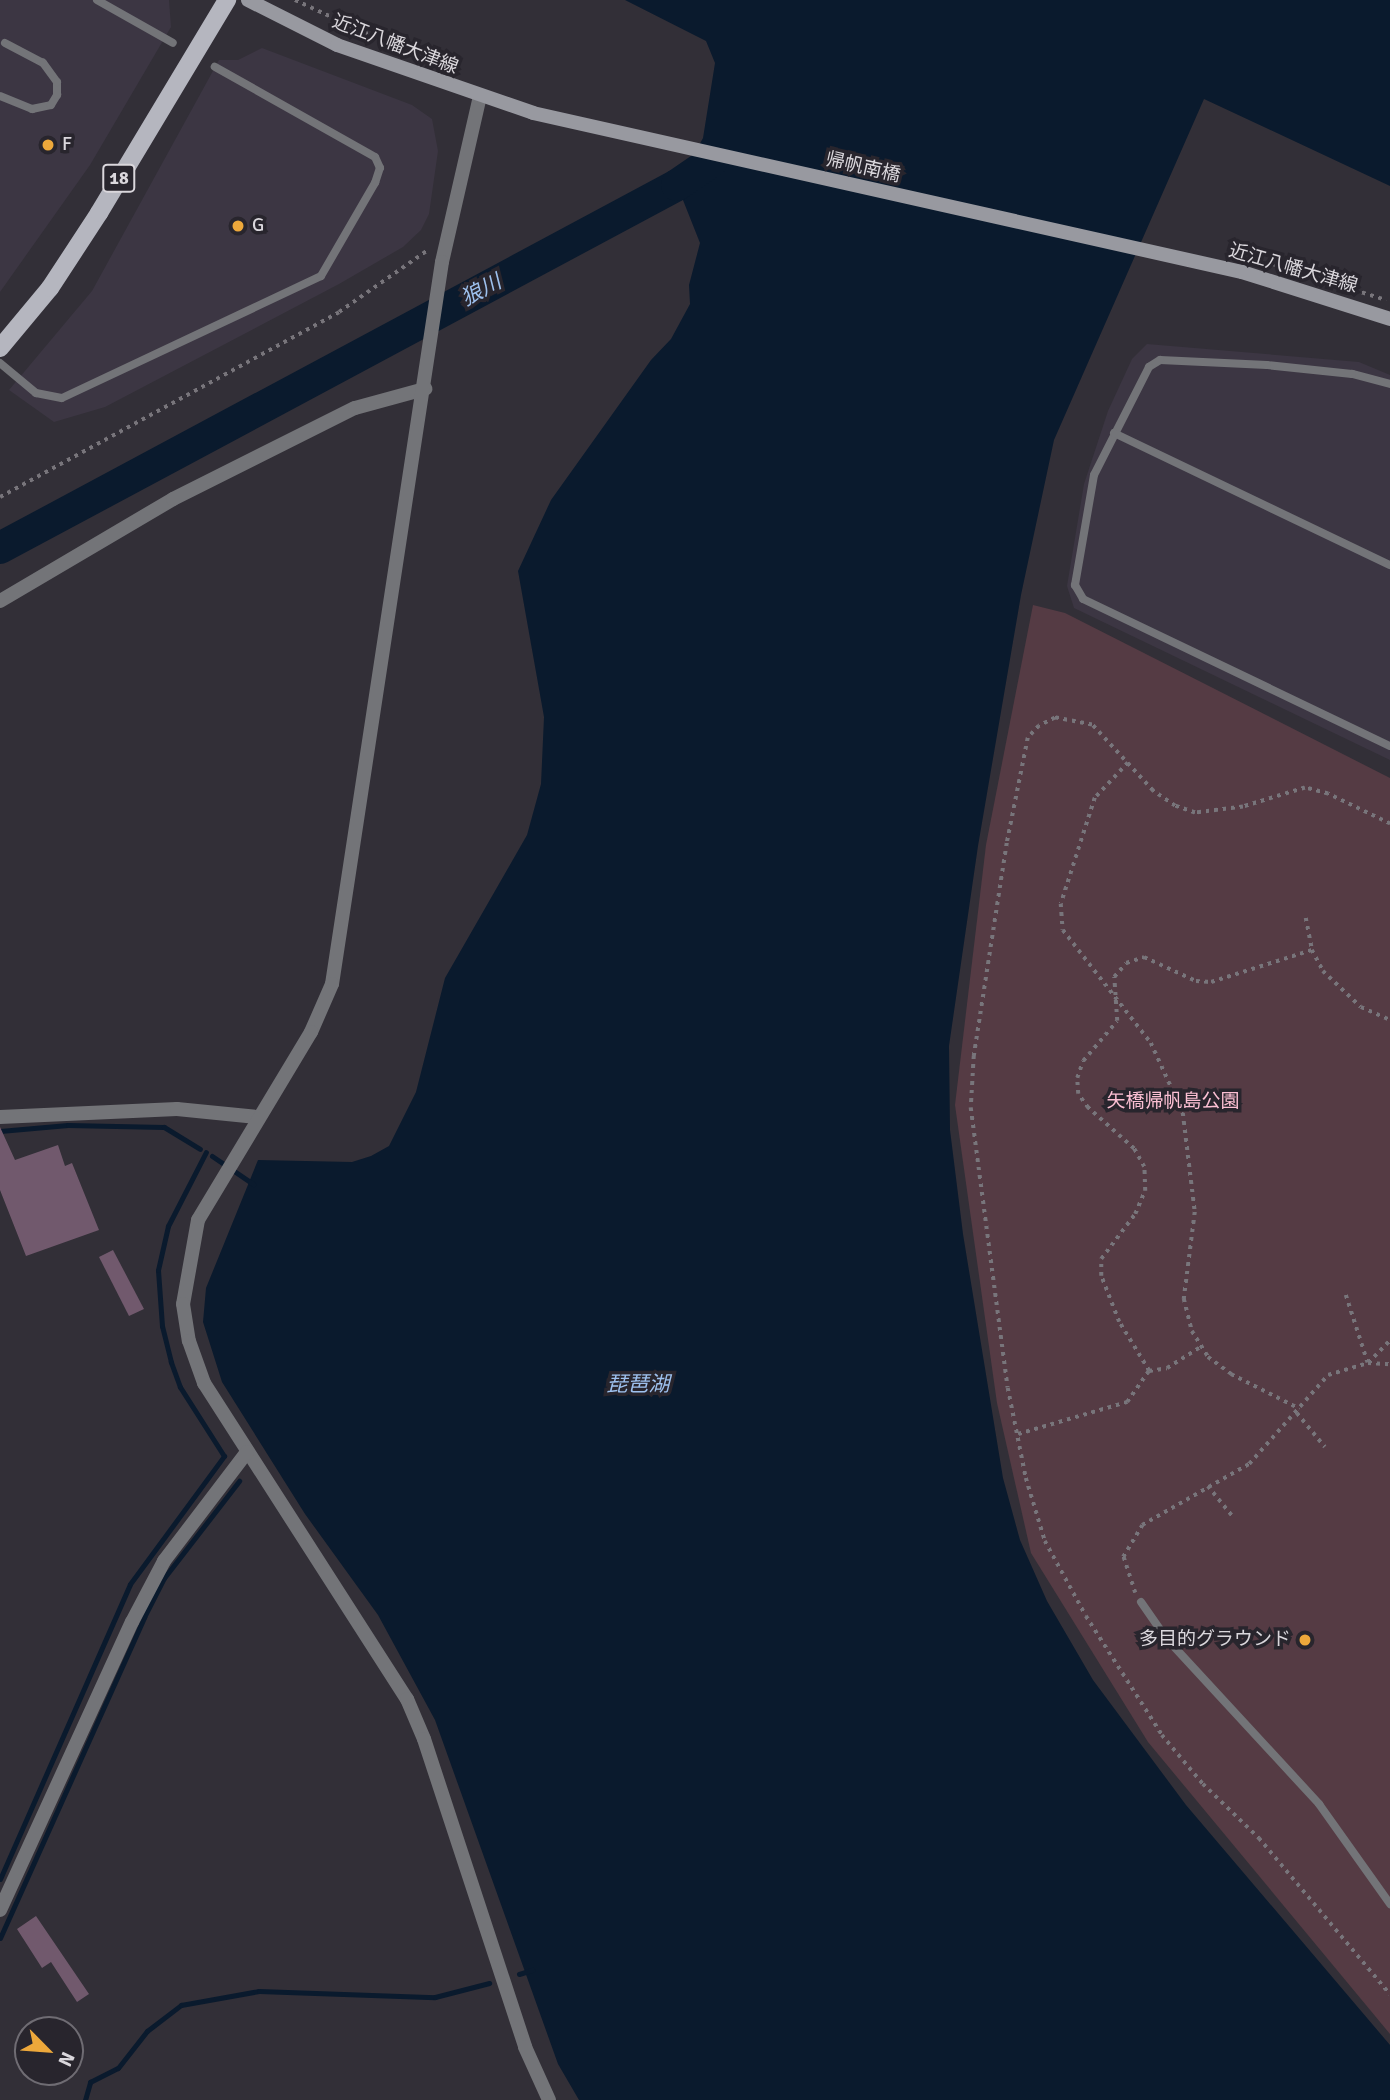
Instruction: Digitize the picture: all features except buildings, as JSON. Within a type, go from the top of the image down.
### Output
[{"type":"main road","name":"18","points":[[0,348],[50,288],[99,213],[227,0]]},
{"type":"main road","name":"近江八幡大津線","points":[[248,0],[337,45],[533,113]]},
{"type":"main road","name":"帰帆南橋","points":[[533,113],[1184,259]]},
{"type":"main road","name":"近江八幡大津線","points":[[1184,259],[1286,284],[1390,319]]},
{"type":"street","points":[[480,96],[442,262],[425,390],[332,984],[311,1032],[257,1117],[198,1220],[183,1304],[189,1341],[204,1382],[407,1699],[442,1791],[525,2047],[549,2100]]},
{"type":"street","points":[[0,601],[173,499],[355,408],[425,390]]},
{"type":"street","points":[[0,1117],[177,1109],[257,1117]]},
{"type":"street","points":[[0,1910],[158,1573],[247,1452]]},
{"type":"lane","points":[[97,0],[173,43]]},
{"type":"lane","points":[[0,96],[32,109],[51,105],[57,94],[57,82],[43,63],[5,43]]},
{"type":"lane","points":[[0,363],[36,393],[62,398],[321,276],[375,183],[380,167],[375,157],[215,67]]},
{"type":"lane","points":[[1390,384],[1309,369],[1160,360],[1139,380],[1094,475],[1075,584],[1083,599],[1390,746]]},
{"type":"lane","points":[[1114,433],[1390,565]]},
{"type":"lane","points":[[1141,1602],[1166,1638],[1319,1804],[1390,1904]]},
{"type":"path","points":[[295,0],[403,50]]},
{"type":"path","points":[[0,497],[340,312],[446,242]]},
{"type":"path","points":[[1390,824],[1328,794],[1305,788],[1243,807],[1195,813],[1175,806],[1153,791],[1092,725],[1055,719],[1039,726],[1028,738],[1007,844],[974,1056],[971,1108],[1017,1435],[1045,1541],[1086,1616],[1162,1735],[1203,1784],[1259,1838],[1390,1994]]},
{"type":"path","points":[[1128,763],[1095,798],[1061,904],[1063,930],[1151,1043],[1183,1113],[1195,1212],[1184,1299],[1202,1346],[1231,1374],[1299,1411],[1325,1447]]},
{"type":"path","points":[[1306,918],[1312,950],[1343,993],[1390,1020]]},
{"type":"path","points":[[1149,1371],[1119,1322],[1101,1276],[1101,1259],[1135,1214],[1145,1191],[1144,1167],[1133,1149],[1088,1108],[1078,1094],[1077,1078],[1083,1061],[1117,1021],[1114,977],[1126,963],[1144,957],[1196,981],[1211,982],[1312,950]]},
{"type":"path","points":[[1346,1295],[1368,1363]]},
{"type":"path","points":[[1368,1363],[1390,1340]]},
{"type":"path","points":[[1017,1435],[1126,1402],[1149,1371],[1167,1368],[1202,1346]]},
{"type":"path","points":[[1141,1602],[1126,1575],[1123,1557],[1130,1539],[1163,1511],[1249,1464],[1299,1411],[1328,1375],[1368,1363],[1390,1364]]},
{"type":"path","points":[[1208,1486],[1234,1518]]},
{"type":"shaded area","points":[[0,0],[169,0],[171,27],[90,165],[0,292]]},
{"type":"shaded area","points":[[262,48],[412,105],[432,119],[438,151],[429,214],[421,230],[403,247],[339,284],[105,407],[54,422],[9,390],[92,291],[219,60],[238,60]]},
{"type":"shaded area","points":[[1147,344],[1359,362],[1390,375],[1390,760],[1074,608],[1067,586],[1084,484],[1108,411],[1132,359]]},
{"type":"green space","name":"矢橋帰帆島公園","points":[[1033,605],[1065,613],[1390,778],[1390,2034],[1148,1742],[1031,1553],[997,1403],[955,1105],[986,845]]},
{"type":"water","name":"琵琶湖","points":[[625,0],[1390,0],[1390,186],[1204,99],[1054,440],[1021,595],[978,846],[949,1046],[950,1130],[963,1234],[1003,1478],[1020,1540],[1047,1601],[1093,1680],[1186,1805],[1390,2045],[1390,2100],[579,2100],[558,2064],[435,1720],[378,1615],[305,1514],[222,1382],[203,1322],[206,1288],[258,1160],[352,1162],[371,1156],[389,1146],[416,1092],[445,978],[527,835],[541,784],[544,717],[518,571],[551,500],[651,360],[671,339],[690,304],[689,285],[700,243],[677,185],[703,138],[715,63],[706,41]]},
{"type":"waterway","name":"狼川","points":[[0,548],[677,185],[712,161]]},
{"type":"waterway","points":[[0,1131],[68,1125],[164,1127],[200,1149]]},
{"type":"waterway","points":[[0,1879],[130,1584],[224,1456],[180,1387],[171,1362],[162,1326],[158,1270],[168,1226],[206,1152]]},
{"type":"waterway","points":[[212,1156],[253,1184]]},
{"type":"waterway","points":[[0,1938],[164,1578],[239,1481]]},
{"type":"waterway","points":[[519,1974],[532,1970]]},
{"type":"waterway","points":[[85,2100],[90,2082],[118,2068],[147,2031],[181,2005],[259,1991],[435,1997],[489,1983]]},
{"type":"place","name":"F","points":[[48,145]]},
{"type":"place","name":"G","points":[[238,226]]},
{"type":"place","name":"多目的グラウンド","points":[[1305,1640]]}]
